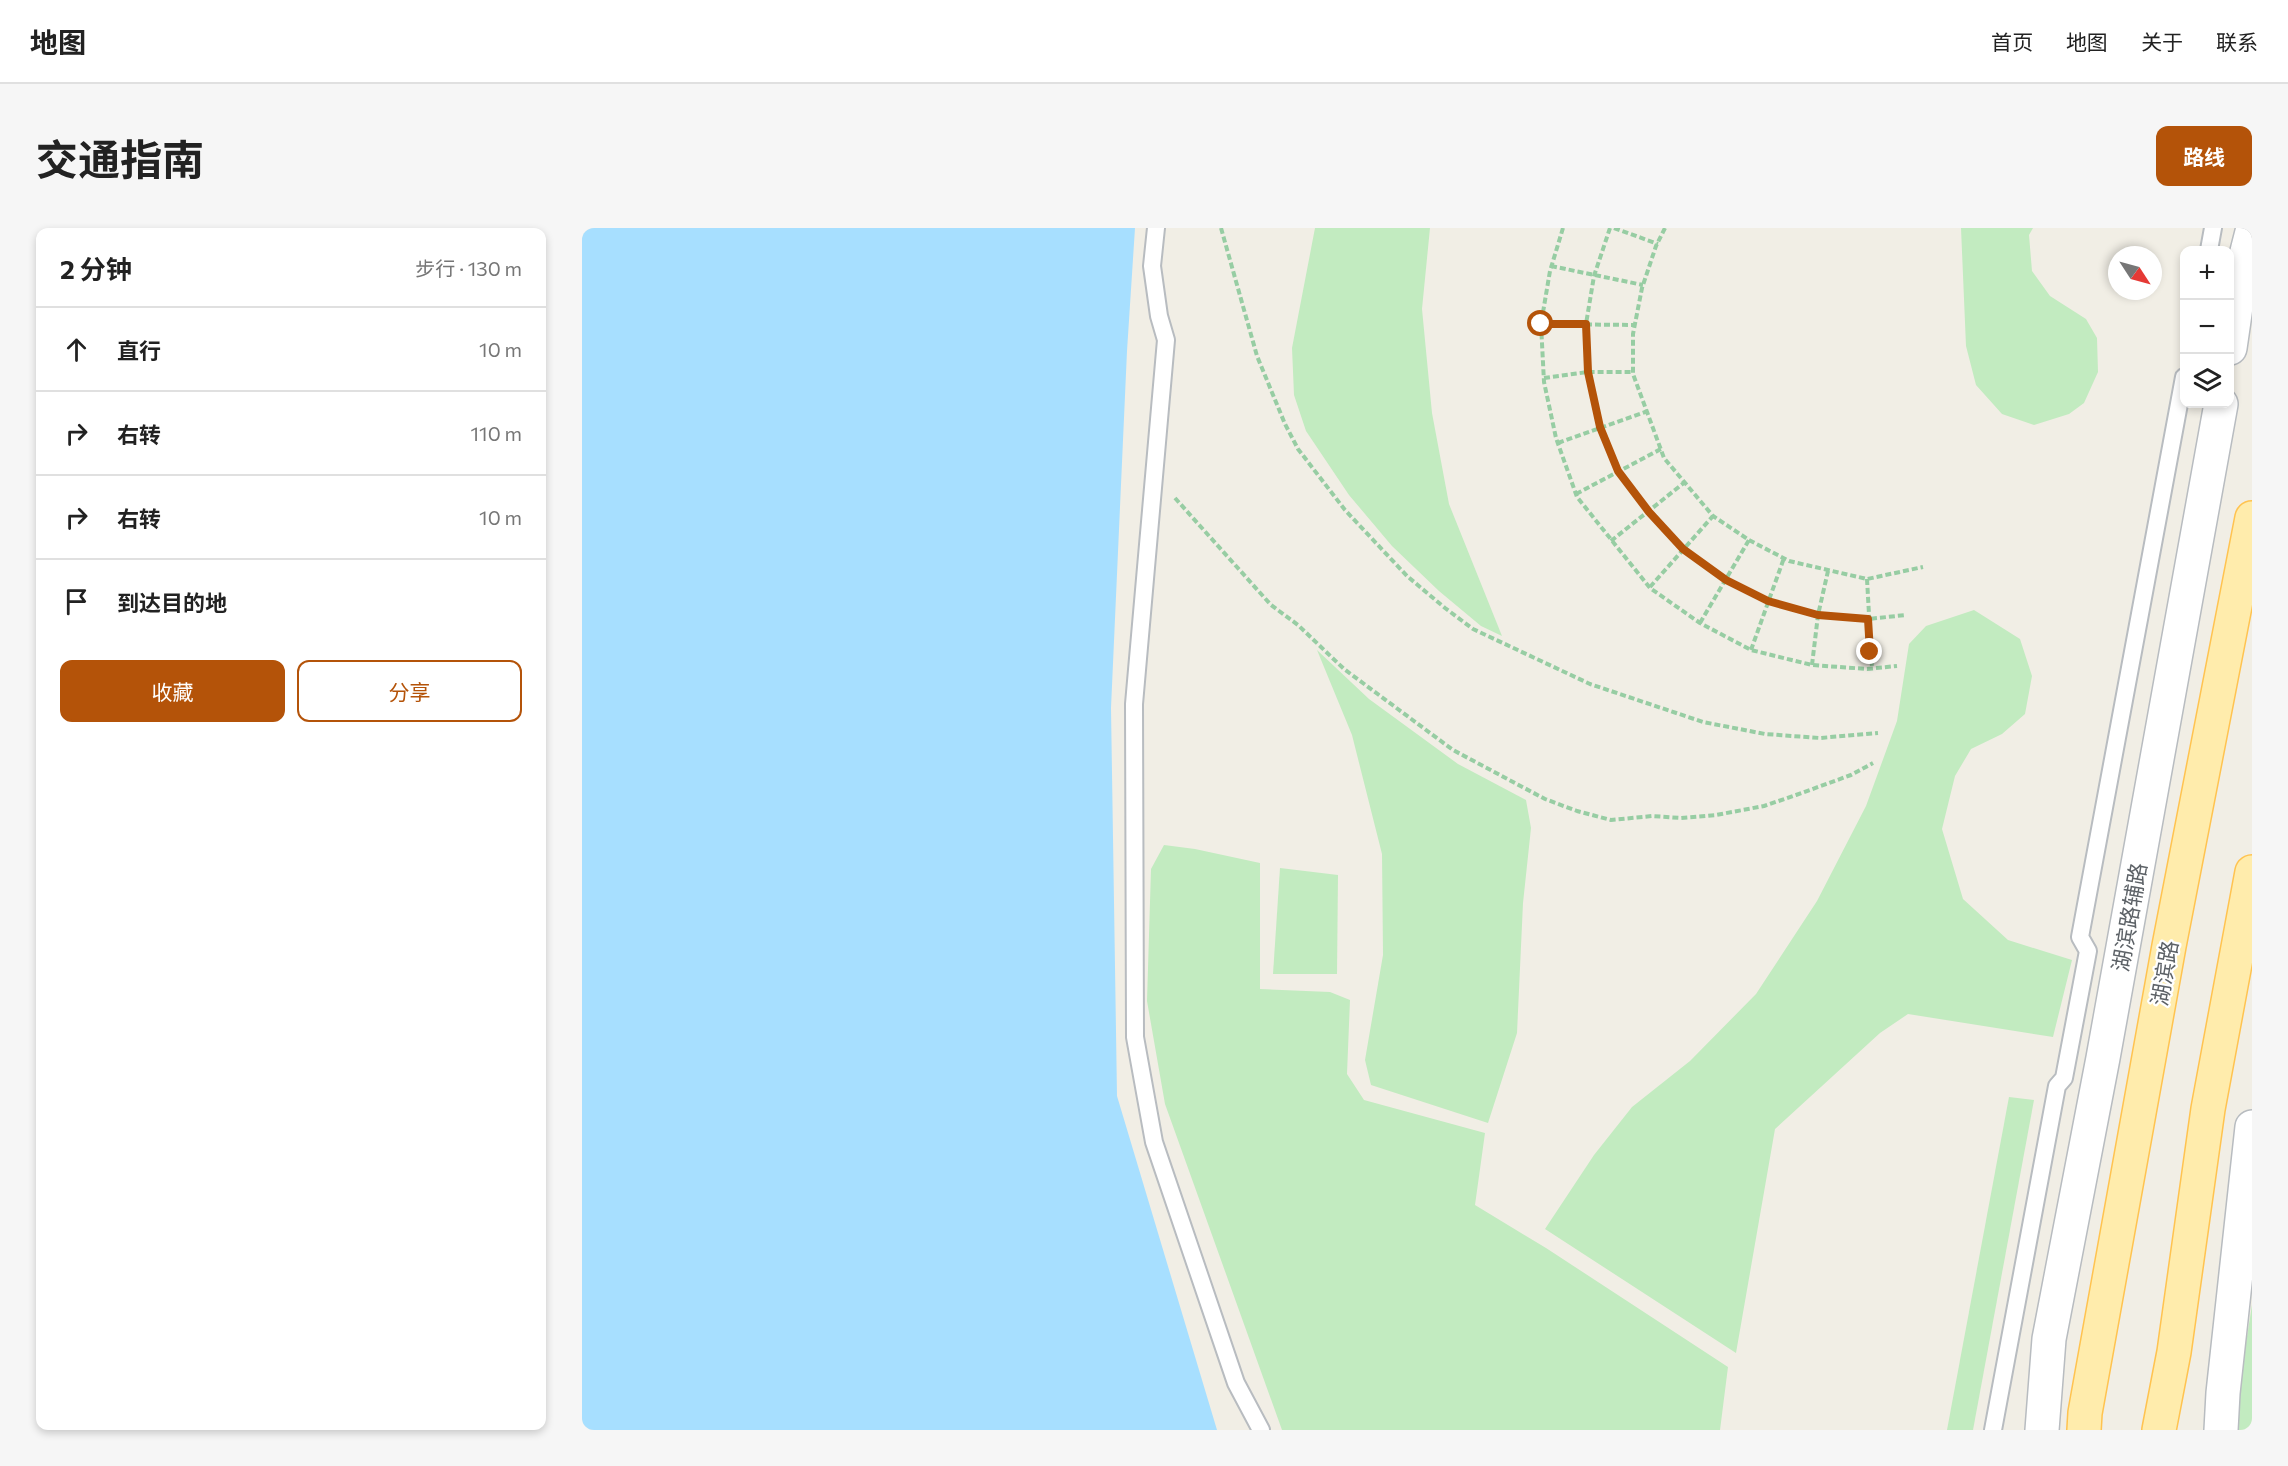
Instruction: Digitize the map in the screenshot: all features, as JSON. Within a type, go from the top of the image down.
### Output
[{"type":"main road","name":"湖滨路","points":[[2084,1430],[2085,1413],[2169,946],[2252,518]]},
{"type":"main road","points":[[2159,1430],[2174,1352],[2208,1109],[2252,872]]},
{"type":"street","points":[[2234,317],[2240,279],[2252,232]]},
{"type":"street","name":"湖滨路辅路","points":[[2042,1430],[2049,1339],[2105,1046],[2220,408]]},
{"type":"street","points":[[2221,1430],[2252,1127]]},
{"type":"lane","points":[[1156,228],[1152,266],[1159,316],[1166,340],[1134,704],[1135,1037],[1154,1142],[1236,1383],[1261,1430]]},
{"type":"lane","points":[[2210,246],[2213,228]]},
{"type":"lane","points":[[1993,1430],[2056,1086],[2064,1078],[2088,951],[2080,937],[2180,399]]},
{"type":"path","points":[[1221,228],[1257,356],[1285,424],[1298,448],[1345,510],[1407,576],[1454,615],[1473,629],[1590,684],[1702,722],[1766,734],[1820,738],[1878,733]]},
{"type":"path","points":[[1563,228],[1551,266],[1541,324],[1544,378],[1558,443],[1576,494],[1611,541],[1650,588],[1700,623],[1751,650],[1812,665],[1872,668],[1897,666]]},
{"type":"path","points":[[1610,228],[1594,276],[1586,324],[1588,372],[1600,427],[1618,471],[1649,512],[1683,549],[1726,580],[1768,601],[1818,615],[1868,619],[1906,615]]},
{"type":"path","points":[[1614,228],[1658,244]]},
{"type":"path","points":[[1665,228],[1643,285],[1635,325],[1633,372],[1664,458],[1713,516],[1749,540],[1784,558],[1828,571],[1867,579],[1923,567]]},
{"type":"path","points":[[1551,266],[1643,285]]},
{"type":"path","points":[[1541,324],[1635,325]]},
{"type":"path","points":[[1544,378],[1588,372],[1633,372]]},
{"type":"path","points":[[1558,443],[1648,411]]},
{"type":"path","points":[[1576,494],[1661,449]]},
{"type":"path","points":[[1155,474],[1270,605],[1298,625],[1344,669],[1453,750],[1497,776],[1545,799],[1611,820],[1652,816],[1681,818],[1716,815],[1764,806],[1851,775],[1873,763]]},
{"type":"path","points":[[1611,541],[1685,482]]},
{"type":"path","points":[[1650,588],[1713,516]]},
{"type":"path","points":[[1700,623],[1749,540]]},
{"type":"path","points":[[1751,650],[1784,558]]},
{"type":"path","points":[[1812,665],[1818,615],[1828,571]]},
{"type":"path","points":[[1867,579],[1872,668]]},
{"type":"green space","points":[[1315,228],[1430,228],[1422,309],[1432,413],[1449,504],[1502,636],[1481,626],[1439,591],[1392,546],[1349,495],[1306,431],[1294,395],[1292,348]]},
{"type":"green space","points":[[1961,228],[2033,228],[2029,235],[2032,271],[2050,296],[2086,319],[2097,338],[2098,372],[2084,403],[2069,414],[2034,425],[2002,414],[1976,385],[1966,346]]},
{"type":"green space","points":[[1974,610],[2020,639],[2032,676],[2025,714],[2002,734],[1971,749],[1955,776],[1942,829],[1963,899],[2008,940],[2072,960],[2053,1037],[1908,1014],[1880,1033],[1775,1129],[1736,1353],[1545,1229],[1594,1155],[1632,1107],[1690,1061],[1756,994],[1817,901],[1866,806],[1897,721],[1909,644],[1926,626]]},
{"type":"green space","points":[[1317,650],[1369,699],[1458,764],[1526,800],[1531,828],[1523,903],[1517,1033],[1488,1123],[1371,1085],[1365,1060],[1383,955],[1382,854],[1352,735]]},
{"type":"green space","points":[[1164,845],[1260,863],[1260,989],[1330,992],[1350,1000],[1347,1074],[1364,1100],[1485,1133],[1475,1205],[1546,1248],[1728,1367],[1720,1430],[1282,1430],[1165,1104],[1147,1001],[1151,869]]},
{"type":"green space","points":[[1280,868],[1338,875],[1337,974],[1273,974]]},
{"type":"green space","points":[[2009,1097],[2034,1100],[1973,1430],[1947,1430]]},
{"type":"green space","points":[[2252,1305],[2252,1430],[2237,1430],[2239,1387]]},
{"type":"water","points":[[582,228],[1135,228],[1127,351],[1111,708],[1117,1096],[1217,1430],[582,1430]]},
{"type":"route","points":[[1541,324],[1586,324],[1588,372],[1600,427],[1620,476],[1683,549],[1726,580],[1768,601],[1818,615],[1868,619],[1870,652]]}]
